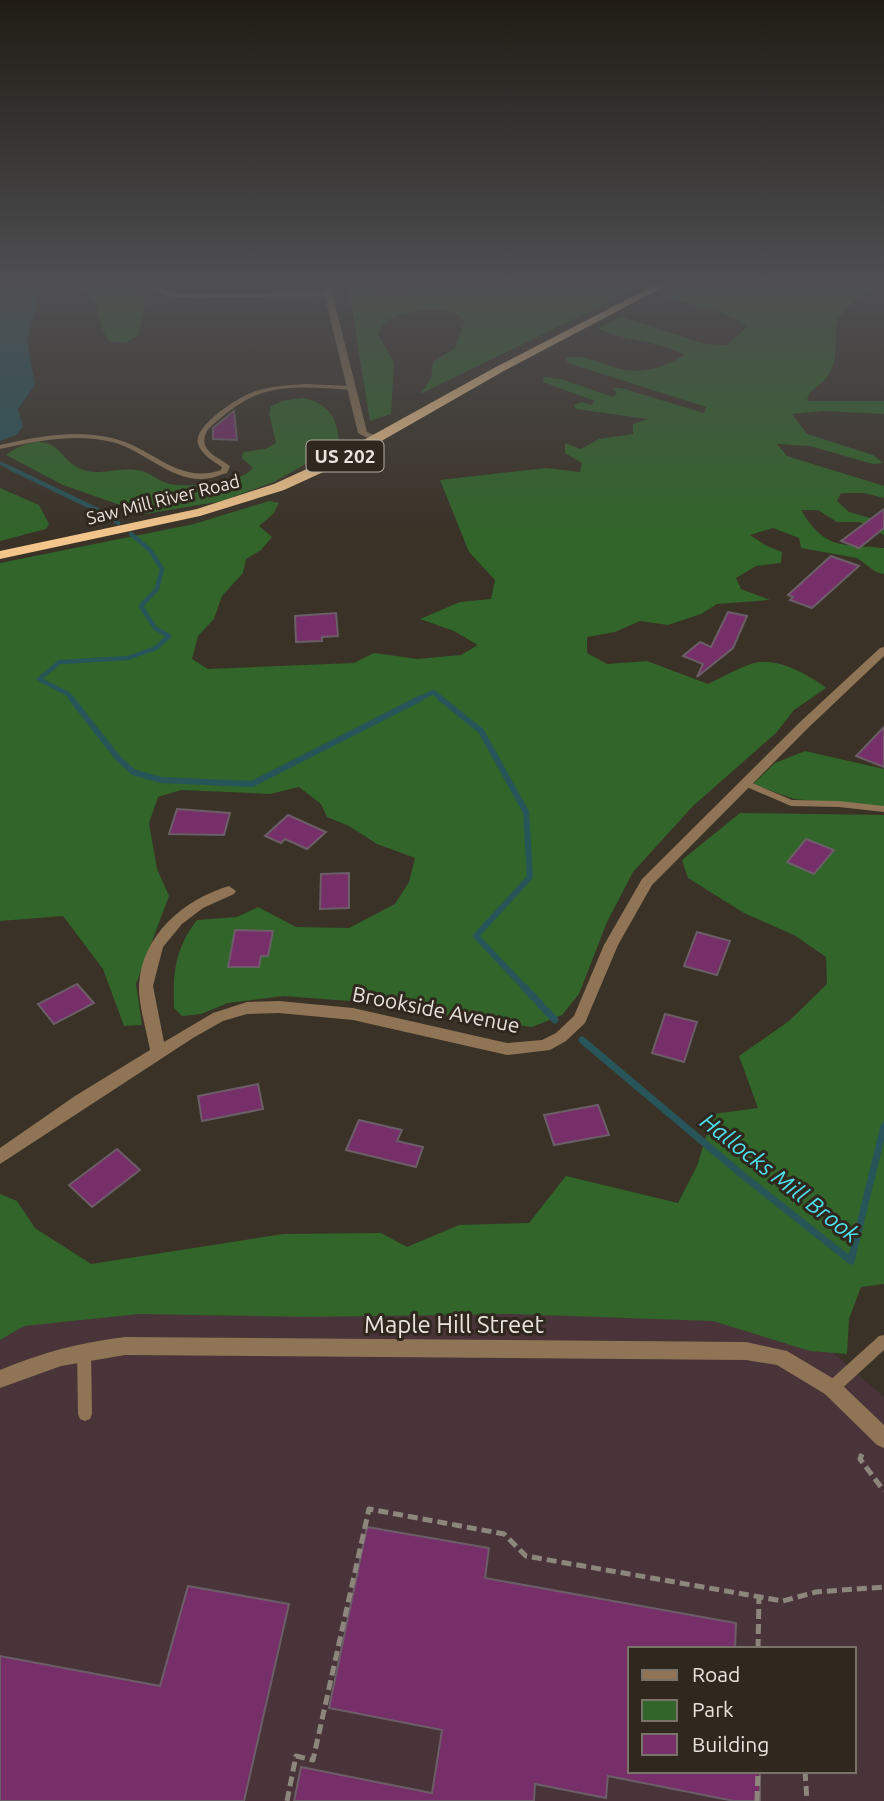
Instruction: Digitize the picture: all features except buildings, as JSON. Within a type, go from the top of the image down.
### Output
[{"type":"highway","name":"Saw Mill River Road","points":[[0,555],[231,504],[303,476],[376,439],[500,369]]},
{"type":"street","points":[[346,369],[363,433],[376,439]]},
{"type":"street","name":"Brookside Avenue","points":[[0,1157],[81,1101],[218,1017],[247,1008],[279,1007],[353,1014],[507,1049],[545,1046],[561,1037],[580,1019],[611,945],[647,881],[884,650]]},
{"type":"street","points":[[158,1054],[146,986],[156,946],[177,920],[198,905],[229,891]]},
{"type":"street","name":"Maple Hill Street","points":[[0,1379],[34,1364],[84,1350],[125,1346],[746,1351],[780,1357],[832,1388],[848,1400],[884,1438]]},
{"type":"lane","points":[[0,447],[57,436],[112,439],[135,446],[187,476],[216,476],[224,471],[226,466],[208,456],[201,447],[201,434],[209,421],[246,397],[261,391],[291,387],[350,388]]},
{"type":"lane","points":[[745,783],[792,803],[884,809]]},
{"type":"lane","points":[[832,1388],[884,1341]]},
{"type":"lane","points":[[84,1350],[85,1414]]},
{"type":"path","points":[[862,1454],[860,1459],[884,1491]]},
{"type":"path","points":[[287,1801],[296,1756],[313,1760],[369,1509],[504,1534],[526,1556],[783,1601],[816,1592],[884,1587]]},
{"type":"path","points":[[758,1647],[759,1596]]},
{"type":"path","points":[[758,1773],[758,1801]]},
{"type":"path","points":[[805,1773],[807,1801]]},
{"type":"shaded area","points":[[151,1303],[748,1312],[829,1349],[884,1397],[884,1801],[0,1801],[0,1319]]},
{"type":"green space","points":[[362,369],[394,369],[391,414],[370,421]]},
{"type":"green space","points":[[432,369],[471,369],[420,394],[431,379]]},
{"type":"green space","points":[[587,369],[832,369],[825,380],[810,393],[807,401],[884,401],[884,414],[824,411],[792,414],[807,434],[873,455],[883,463],[873,464],[810,446],[777,444],[787,456],[884,486],[884,498],[864,493],[841,493],[837,501],[849,512],[884,522],[884,535],[860,522],[837,522],[818,510],[801,510],[826,539],[845,545],[884,548],[884,574],[876,572],[857,558],[801,548],[799,538],[773,528],[750,535],[782,552],[781,563],[756,566],[736,578],[741,589],[770,600],[717,604],[701,614],[668,625],[640,621],[615,632],[587,637],[587,653],[607,664],[647,661],[708,684],[754,663],[773,663],[802,673],[826,688],[794,710],[776,733],[693,806],[633,872],[607,922],[579,994],[562,1015],[532,1027],[458,1018],[403,1005],[283,996],[228,1003],[201,1014],[182,1016],[174,1008],[175,972],[184,941],[197,920],[237,917],[258,907],[296,927],[349,928],[395,904],[409,882],[415,858],[377,844],[349,826],[327,817],[321,804],[299,787],[270,794],[181,790],[158,797],[149,823],[157,869],[169,896],[136,984],[142,1025],[124,1026],[103,969],[63,916],[0,921],[0,563],[194,524],[269,501],[279,503],[273,514],[259,526],[272,537],[261,550],[246,559],[243,573],[222,596],[214,619],[198,636],[192,659],[208,669],[354,663],[374,653],[418,659],[461,655],[478,645],[454,631],[420,619],[460,602],[491,599],[495,580],[469,552],[440,480],[546,468],[580,472],[582,463],[565,453],[565,443],[581,449],[599,439],[633,434],[633,424],[648,419],[576,409],[574,405],[582,402],[591,405],[595,401],[543,382],[544,377],[561,379],[613,397],[617,393],[613,388],[621,388],[704,413],[706,407]]},
{"type":"green space","points":[[303,398],[312,400],[330,413],[334,419],[339,443],[274,482],[222,501],[146,514],[63,485],[6,455],[21,446],[39,442],[51,445],[73,465],[91,472],[137,470],[174,485],[225,481],[237,478],[253,468],[242,458],[243,452],[265,449],[276,443],[269,413],[271,406],[282,401]]},
{"type":"green space","points":[[0,488],[39,505],[49,524],[46,529],[0,541]]},
{"type":"green space","points":[[805,751],[884,769],[884,807],[794,799],[753,784],[775,763]]},
{"type":"green space","points":[[740,813],[884,815],[884,1284],[861,1287],[849,1319],[847,1354],[810,1351],[713,1321],[511,1314],[306,1317],[139,1314],[24,1326],[0,1340],[0,1194],[17,1201],[35,1228],[91,1264],[283,1234],[381,1233],[407,1247],[459,1225],[529,1223],[566,1176],[678,1203],[697,1166],[713,1114],[758,1108],[739,1056],[789,1021],[827,984],[826,957],[794,935],[744,913],[688,878],[682,860]]},
{"type":"water","points":[[0,369],[32,369],[35,385],[18,409],[23,427],[16,435],[0,441]]},
{"type":"waterway","name":"Hallocks Mill Brook","points":[[0,463],[13,469]]},
{"type":"waterway","name":"Hallocks Mill Brook","points":[[10,468],[112,517],[118,523]]},
{"type":"waterway","name":"Hallocks Mill Brook","points":[[72,700],[68,694],[39,679],[60,662],[128,658],[156,648],[169,636],[155,628],[141,606],[157,589],[162,569],[150,550],[131,534]]},
{"type":"waterway","name":"Hallocks Mill Brook","points":[[418,700],[433,692],[443,700]]},
{"type":"waterway","name":"Hallocks Mill Brook","points":[[71,698],[117,757],[133,772],[161,780],[252,784],[421,698]]},
{"type":"waterway","name":"Hallocks Mill Brook","points":[[440,698],[481,731],[526,812],[530,877],[476,936],[525,988]]},
{"type":"waterway","name":"Hallocks Mill Brook","points":[[524,987],[555,1020]]},
{"type":"waterway","name":"Hallocks Mill Brook","points":[[582,1040],[740,1173],[851,1261],[884,1126]]}]
